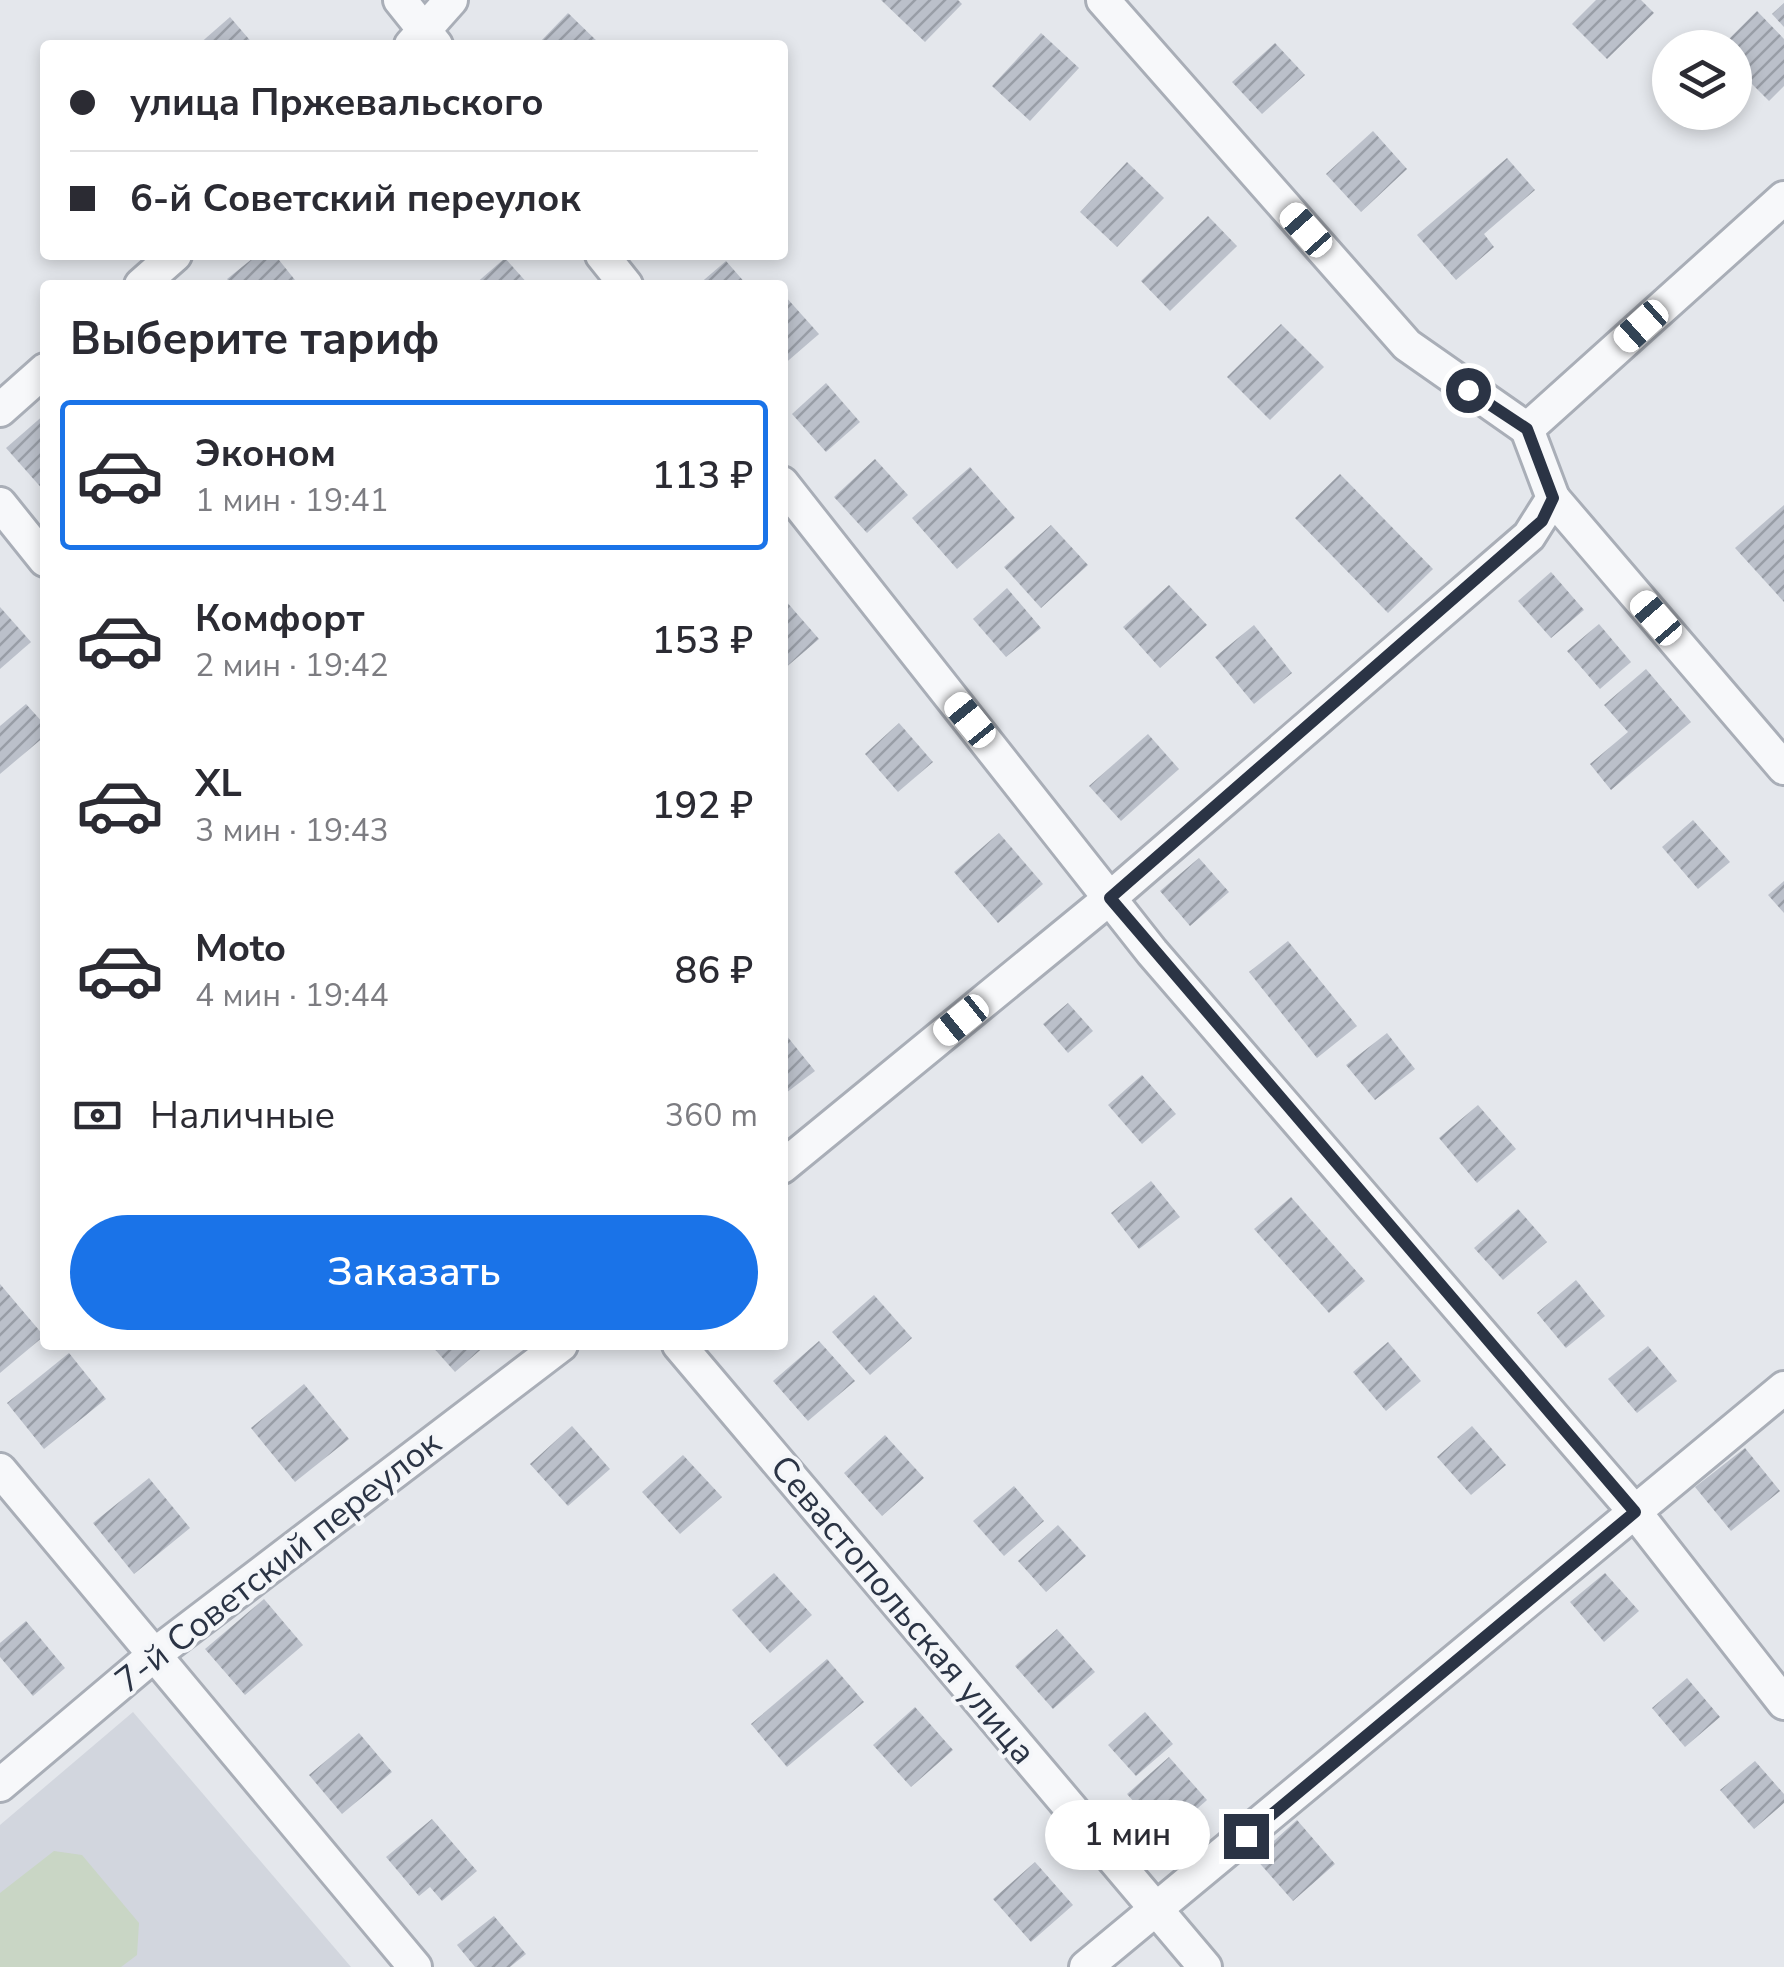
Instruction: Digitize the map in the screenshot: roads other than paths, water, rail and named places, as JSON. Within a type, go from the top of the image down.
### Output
[{"type":"street","points":[[400,0],[424,40],[450,0]]},
{"type":"street","points":[[1103,0],[1407,345],[1527,429],[1553,498],[1784,768]]},
{"type":"street","points":[[1527,429],[1784,198]]},
{"type":"street","points":[[147,280],[169,260]]},
{"type":"street","points":[[606,260],[622,280]]},
{"type":"street","points":[[0,410],[40,374]]},
{"type":"street","points":[[788,492],[1110,898],[1635,1512],[1784,1703]]},
{"type":"street","points":[[788,1162],[1110,898],[1529,536],[1553,498]]},
{"type":"street","points":[[0,504],[40,554]]},
{"type":"street","name":"7-й Советский переулок","points":[[0,1785],[154,1655],[553,1350]]},
{"type":"street","name":"Севастопольская улица","points":[[683,1350],[1206,1967]]},
{"type":"street","points":[[1086,1967],[1784,1388]]},
{"type":"street","points":[[0,1470],[415,1967]]}]
